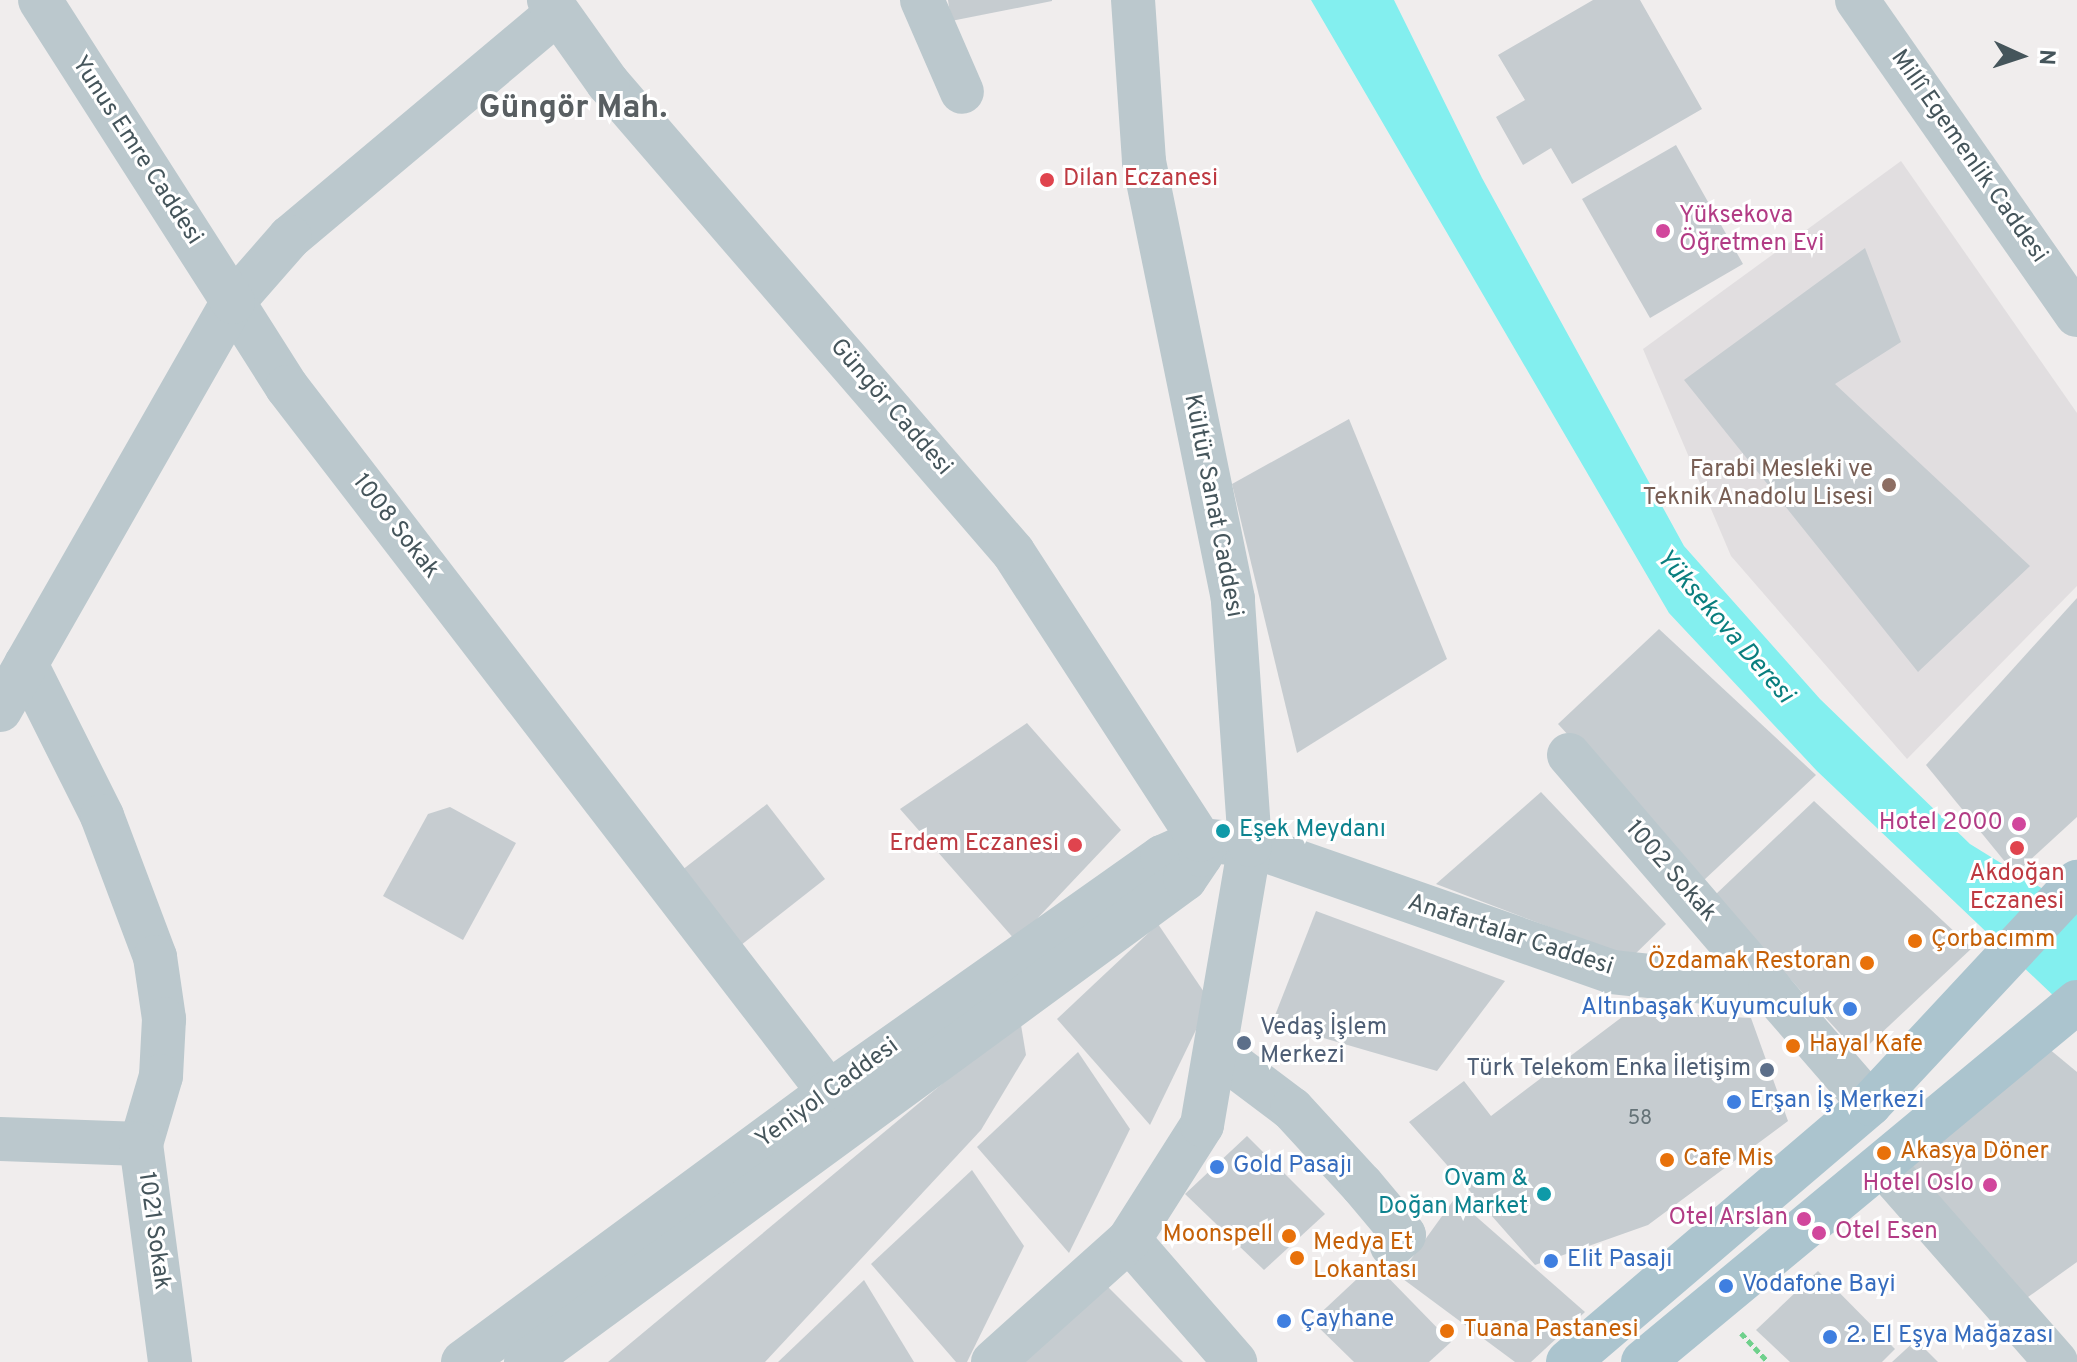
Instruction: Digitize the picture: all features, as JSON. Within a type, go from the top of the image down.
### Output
[{"type":"main road","points":[[1568,1362],[1870,1104],[1971,990],[2077,882]]},
{"type":"main road","points":[[1643,1362],[2077,1002]]},
{"type":"street","name":"Yunus Emre Caddesi","points":[[40,0],[233,302]]},
{"type":"street","points":[[922,0],[962,92]]},
{"type":"street","name":"Kültür Sanat Caddesi","points":[[993,1362],[1129,1240],[1202,1125],[1250,845],[1233,599],[1144,161],[1133,0]]},
{"type":"street","name":"Millî Egemenlik Caddesi","points":[[1857,0],[2077,315]]},
{"type":"street","points":[[0,710],[233,302],[290,237],[553,6]]},
{"type":"street","name":"Güngör Caddesi","points":[[553,6],[608,83],[1013,552],[1200,840]]},
{"type":"street","name":"1008 Sokak","points":[[233,302],[287,387],[829,1092]]},
{"type":"street","points":[[26,664],[102,816],[155,957],[164,1019],[161,1076],[141,1144]]},
{"type":"street","name":"1002 Sokak","points":[[1569,755],[1770,989]]},
{"type":"street","name":"Yeniyol Caddesi","points":[[526,1362],[1185,879],[1201,855],[1200,840]]},
{"type":"street","name":"Yeniyol Caddesi","points":[[463,1362],[829,1092],[1183,843],[1200,840],[1250,845]]},
{"type":"street","name":"Anafartalar Caddesi","points":[[1250,845],[1612,972],[1770,989]]},
{"type":"street","points":[[1770,989],[1870,1104]]},
{"type":"street","points":[[1216,1052],[1292,1109],[1362,1185],[1404,1235],[1392,1245]]},
{"type":"street","name":"1021 Sokak","points":[[0,1139],[141,1144],[170,1362]]},
{"type":"street","points":[[1883,1165],[2056,1362]]},
{"type":"street","points":[[1129,1240],[1235,1362]]},
{"type":"shaded area","name":"Farabi Mesleki ve Teknik Anadolu Lisesi","points":[[1901,161],[2077,413],[2077,586],[1907,759],[1731,556],[1643,349]]},
{"type":"water","name":"Yüksekova Deresi","points":[[1311,0],[1394,0],[1482,178],[1684,546],[1820,699],[1970,844],[2077,910],[2077,1018],[1817,771],[1669,613]]},
{"type":"building","points":[[948,0],[1052,0],[1052,1],[951,21]]},
{"type":"building","points":[[1593,0],[1640,0],[1702,109],[1572,184],[1551,148],[1523,165],[1496,117],[1525,100],[1498,55]]},
{"type":"building","name":"Yüksekova Öğretmen Evi","points":[[1676,145],[1743,264],[1650,318],[1582,199]]},
{"type":"building","points":[[1865,248],[1901,342],[1835,384],[2030,566],[1918,672],[1684,380]]},
{"type":"building","points":[[1349,419],[1447,659],[1297,753],[1232,484]]},
{"type":"building","points":[[2077,598],[2077,817],[2015,874],[1926,765]]},
{"type":"building","points":[[1659,629],[1816,775],[1703,881],[1558,724]]},
{"type":"building","points":[[1027,723],[1121,830],[1016,941],[900,809]]},
{"type":"building","points":[[1541,792],[1666,924],[1631,958],[1436,884]]},
{"type":"building","points":[[1814,801],[1972,948],[1859,1054],[1714,896]]},
{"type":"building","points":[[767,804],[825,879],[736,949],[677,874]]},
{"type":"building","points":[[450,807],[516,843],[463,940],[383,896],[428,814]]},
{"type":"building","points":[[1316,911],[1505,981],[1437,1071],[1272,1023]]},
{"type":"building","points":[[1158,924],[1210,1001],[1150,1125],[1057,1019]]},
{"type":"building","points":[[1630,1011],[1751,1018],[1788,1121],[1648,1225],[1535,1265],[1409,1122],[1464,1081],[1491,1116]]},
{"type":"building","points":[[1020,1019],[1026,1055],[981,1130],[765,1362],[608,1362]]},
{"type":"building","name":"Hotel Oslo","points":[[2048,1048],[2077,1072],[2077,1262],[2021,1302],[1905,1161]]},
{"type":"building","points":[[1078,1052],[1130,1129],[1069,1253],[977,1147]]},
{"type":"building","points":[[1247,1136],[1325,1214],[1264,1270],[1185,1194]]},
{"type":"building","points":[[972,1170],[1024,1246],[967,1362],[956,1362],[871,1264]]},
{"type":"building","points":[[1455,1198],[1585,1312],[1531,1362],[1515,1362],[1399,1276]]},
{"type":"building","points":[[1374,1263],[1451,1342],[1429,1362],[1354,1362],[1312,1321]]},
{"type":"building","points":[[1818,1271],[1895,1349],[1882,1362],[1790,1362],[1756,1330]]},
{"type":"building","points":[[1099,1278],[1183,1362],[1022,1362]]},
{"type":"building","points":[[864,1280],[914,1362],[778,1362]]},
{"type":"building","points":[[1916,1340],[1938,1362],[1892,1362]]},
{"type":"place","name":"Dilan Eczanesi","points":[[1047,180]]},
{"type":"place","name":"Yüksekova Öğretmen Evi","points":[[1663,231]]},
{"type":"place","name":"Farabi Mesleki ve Teknik Anadolu Lisesi","points":[[1889,485]]},
{"type":"place","name":"Hotel 2000","points":[[2019,824]]},
{"type":"place","name":"Eşek Meydanı","points":[[1223,831]]},
{"type":"place","name":"Erdem Eczanesi","points":[[1075,845]]},
{"type":"place","name":"Akdoğan Eczanesi","points":[[2017,848]]},
{"type":"place","name":"Çorbacımm","points":[[1915,941]]},
{"type":"place","name":"Özdamak Restoran","points":[[1867,963]]},
{"type":"place","name":"Altınbaşak Kuyumculuk","points":[[1850,1009]]},
{"type":"place","name":"Vedaş İşlem Merkezi","points":[[1244,1043]]},
{"type":"place","name":"Hayal Kafe","points":[[1793,1046]]},
{"type":"place","name":"Türk Telekom Enka İletişim","points":[[1767,1070]]},
{"type":"place","name":"Erşan İş Merkezi","points":[[1734,1102]]},
{"type":"place","name":"Akasya Döner","points":[[1884,1153]]},
{"type":"place","name":"Cafe Mis","points":[[1667,1160]]},
{"type":"place","name":"Gold Pasajı","points":[[1217,1167]]},
{"type":"place","name":"Hotel Oslo","points":[[1990,1185]]},
{"type":"place","name":"Ovam & Doğan Market","points":[[1544,1194]]},
{"type":"place","name":"Otel Arslan","points":[[1804,1219]]},
{"type":"place","name":"Otel Esen","points":[[1819,1233]]},
{"type":"place","name":"Moonspell","points":[[1289,1236]]},
{"type":"place","name":"Medya Et Lokantası","points":[[1297,1258]]},
{"type":"place","name":"Elit Pasajı","points":[[1551,1261]]},
{"type":"place","name":"Vodafone Bayi","points":[[1726,1286]]},
{"type":"place","name":"Çayhane","points":[[1284,1321]]},
{"type":"place","name":"Tuana Pastanesi","points":[[1447,1331]]},
{"type":"place","name":"2. El Eşya Mağazası","points":[[1830,1337]]},
{"type":"district","name":"Güngör Mah.","points":[[573,109]]}]
